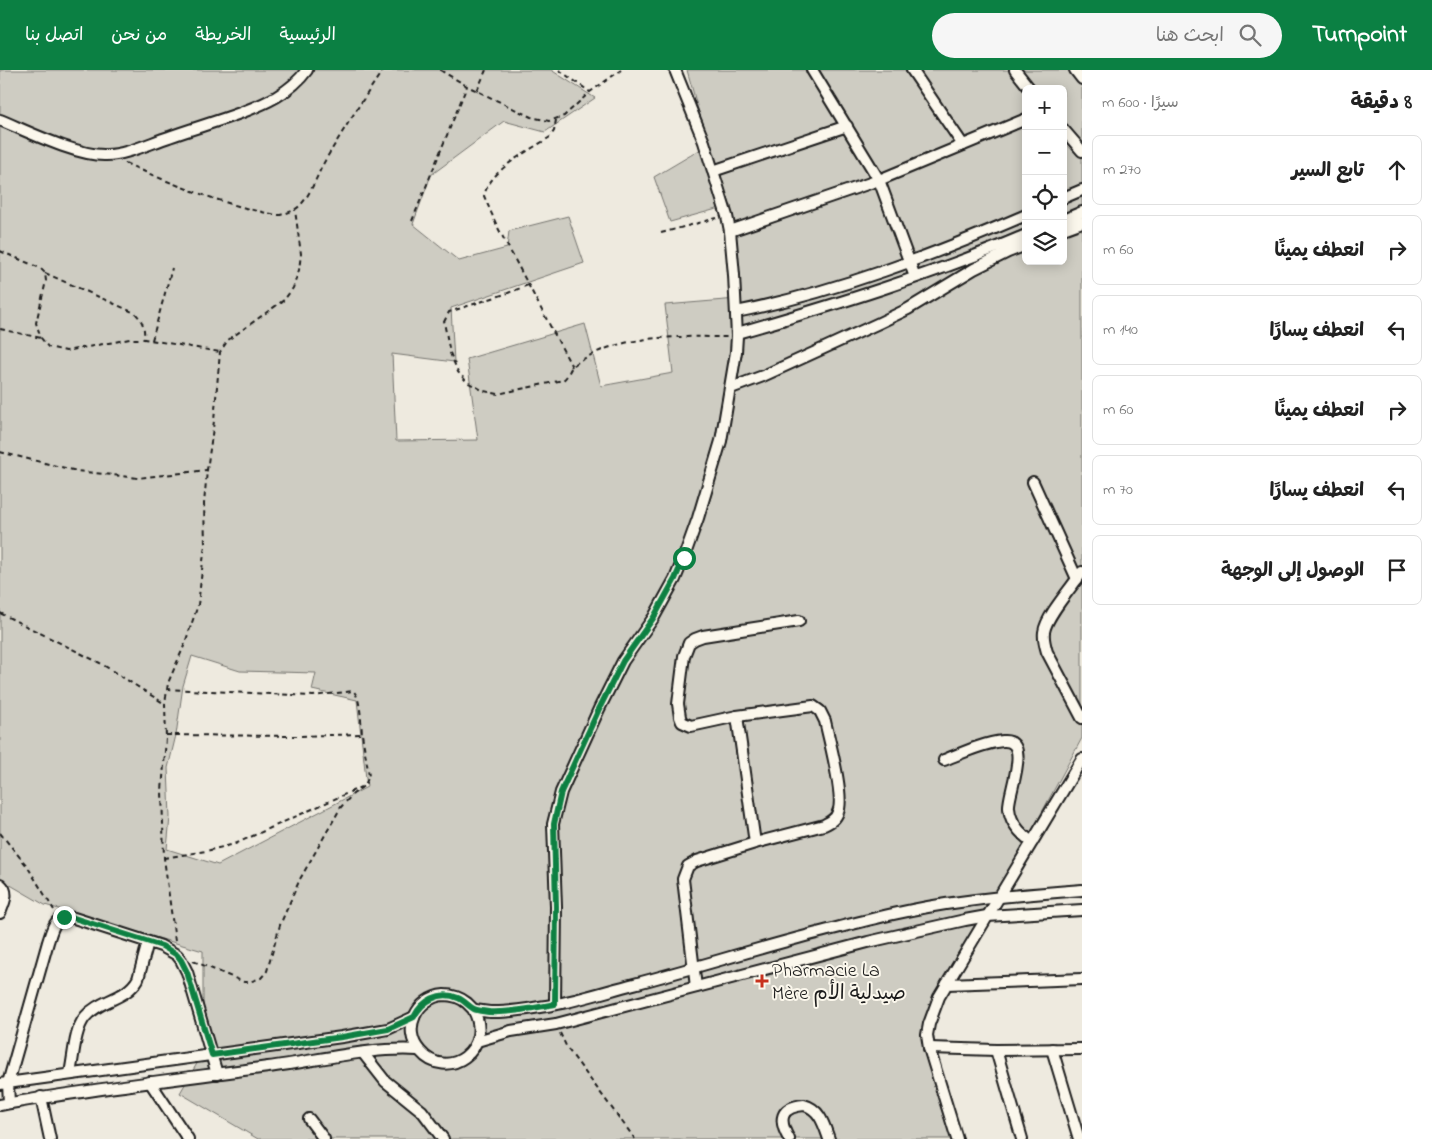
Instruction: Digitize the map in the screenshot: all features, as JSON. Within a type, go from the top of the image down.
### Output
[{"type":"street","points":[[0,120],[78,151],[110,155],[235,114],[275,98],[293,86],[307,70]]},
{"type":"street","points":[[555,1004],[556,907],[554,824],[561,792],[623,661],[654,617],[684,558],[722,441],[731,388],[737,335],[730,231],[704,142],[675,70]]},
{"type":"street","points":[[812,70],[878,180],[916,277]]},
{"type":"street","points":[[912,70],[963,145]]},
{"type":"street","points":[[1015,70],[1027,85]]},
{"type":"street","points":[[1074,70],[1082,79]]},
{"type":"street","points":[[730,231],[878,180],[1022,121]]},
{"type":"street","points":[[713,171],[847,126]]},
{"type":"street","points":[[1064,130],[1082,151]]},
{"type":"street","points":[[1067,196],[1082,190]]},
{"type":"street","points":[[1067,218],[1082,212]]},
{"type":"street","points":[[736,312],[793,299],[910,261],[984,233],[1022,216]]},
{"type":"street","points":[[1067,228],[1082,222]]},
{"type":"street","points":[[737,335],[916,277],[986,252],[1022,237]]},
{"type":"street","points":[[731,388],[763,376],[908,309],[974,270],[1022,247]]},
{"type":"street","points":[[1033,482],[1080,576],[1047,622],[1044,643],[1082,718]]},
{"type":"street","points":[[696,987],[683,879],[686,869],[697,861],[829,823],[839,812],[840,796],[825,721],[823,715],[813,706],[737,716],[691,726],[682,722],[678,704],[684,656],[689,643],[703,636],[799,621]]},
{"type":"street","points":[[737,716],[755,843]]},
{"type":"street","points":[[944,760],[988,745],[1009,742],[1016,751],[1018,765],[1009,794],[1008,805],[1010,814],[1020,831],[1032,842]]},
{"type":"street","points":[[957,1139],[929,1048],[927,1035],[929,1024],[939,997],[1082,759]]},
{"type":"street","points":[[0,884],[3,886],[6,894],[0,913]]},
{"type":"street","points":[[473,1009],[490,1012],[507,1011],[555,1004],[694,968],[816,933],[890,915],[961,902],[1082,890]]},
{"type":"street","points":[[477,1041],[511,1031],[556,1024],[868,942],[987,916],[1082,910]]},
{"type":"street","points":[[217,1074],[187,972],[178,956],[162,946],[74,918],[59,918],[55,922],[4,1083],[5,1104],[150,1082],[217,1074],[363,1053],[396,1049],[418,1050]]},
{"type":"street","points":[[70,1073],[79,1029],[85,1017],[94,1009],[123,994],[135,984],[148,942]]},
{"type":"street","points":[[947,984],[1082,980]]},
{"type":"street","points":[[445,995],[461,999],[473,1009],[478,1017],[480,1027],[477,1041],[470,1053],[463,1059],[454,1062],[435,1062],[426,1058],[418,1050],[413,1041],[411,1030],[417,1010],[425,1002],[434,997],[445,995]]},
{"type":"street","points":[[4,1083],[342,1037],[388,1029],[414,1017]]},
{"type":"street","points":[[929,1048],[996,1050],[1082,1049]]},
{"type":"street","points":[[1052,1049],[1079,1139]]},
{"type":"street","points":[[996,1050],[1022,1139]]},
{"type":"street","points":[[363,1053],[384,1081],[422,1111],[438,1137]]},
{"type":"street","points":[[150,1082],[188,1139]]},
{"type":"street","points":[[41,1098],[50,1139]]},
{"type":"street","points":[[789,1139],[781,1121],[784,1114],[790,1109],[804,1105],[818,1113],[823,1121],[828,1139]]},
{"type":"street","points":[[309,1119],[324,1139]]},
{"type":"path","points":[[110,155],[156,176],[244,208],[280,215],[295,210],[305,200],[329,154],[383,70]]},
{"type":"path","points":[[440,70],[477,91],[531,117],[545,121],[556,120],[564,116],[590,92],[621,70]]},
{"type":"path","points":[[477,91],[486,70]]},
{"type":"path","points":[[559,70],[590,92]]},
{"type":"path","points":[[412,221],[467,86]]},
{"type":"path","points":[[556,120],[554,131],[550,137],[496,174],[488,185],[484,196],[489,210],[572,366]]},
{"type":"path","points":[[167,689],[313,696],[350,691],[357,694],[369,776],[365,785],[341,807],[300,879],[280,925],[267,971],[261,978],[250,982],[244,982],[178,956],[164,858],[162,791],[166,704],[167,689],[168,683],[187,639],[198,605],[205,544],[204,504],[220,352],[228,340],[284,300],[293,288],[299,270],[301,254],[295,210]]},
{"type":"path","points":[[661,233],[727,216]]},
{"type":"path","points":[[0,252],[40,268],[45,273],[135,313],[141,319],[144,328],[144,339]]},
{"type":"path","points":[[152,340],[172,268]]},
{"type":"path","points":[[45,273],[46,280],[36,324],[40,338],[48,347],[66,351],[130,339],[144,339],[220,352]]},
{"type":"path","points":[[528,285],[508,294],[446,314],[444,322],[447,339],[458,372],[467,382],[484,391],[498,394],[557,382],[566,378],[572,366],[610,347],[629,341],[655,338],[737,335]]},
{"type":"path","points":[[0,329],[40,338]]},
{"type":"path","points":[[0,452],[77,471],[138,478],[207,470]]},
{"type":"path","points":[[0,613],[100,663],[166,704]]},
{"type":"path","points":[[166,735],[298,736],[362,734]]},
{"type":"path","points":[[164,858],[235,844],[365,785]]},
{"type":"path","points":[[0,833],[27,866],[59,918]]},
{"type":"path","points":[[556,1024],[567,1048],[635,1139]]},
{"type":"shaded area","points":[[0,70],[304,70],[312,74],[314,70],[551,70],[595,98],[545,132],[504,121],[431,175],[413,224],[459,261],[507,248],[509,231],[568,216],[584,263],[451,308],[454,362],[392,354],[396,441],[478,440],[467,359],[585,324],[601,386],[673,373],[665,305],[737,299],[731,205],[670,222],[654,177],[708,145],[687,70],[1082,70],[1082,738],[922,1034],[951,1139],[258,1139],[180,1093],[203,1053],[203,951],[45,905],[0,879]],"holes":[[[192,656],[240,671],[316,673],[312,690],[357,700],[367,787],[218,865],[167,849],[170,817],[168,768],[176,735],[183,686]]]},
{"type":"place","name":"Pharmacie La Mère صيدلية الأم","points":[[762,981]]},
{"type":"route","points":[[64,917],[74,918],[162,946],[177,955],[187,972],[212,1055],[388,1029],[414,1017],[417,1010],[425,1002],[434,997],[445,995],[456,996],[466,1001],[473,1009],[490,1012],[555,1004],[556,907],[554,824],[556,809],[561,792],[623,661],[654,617],[684,558]]}]
